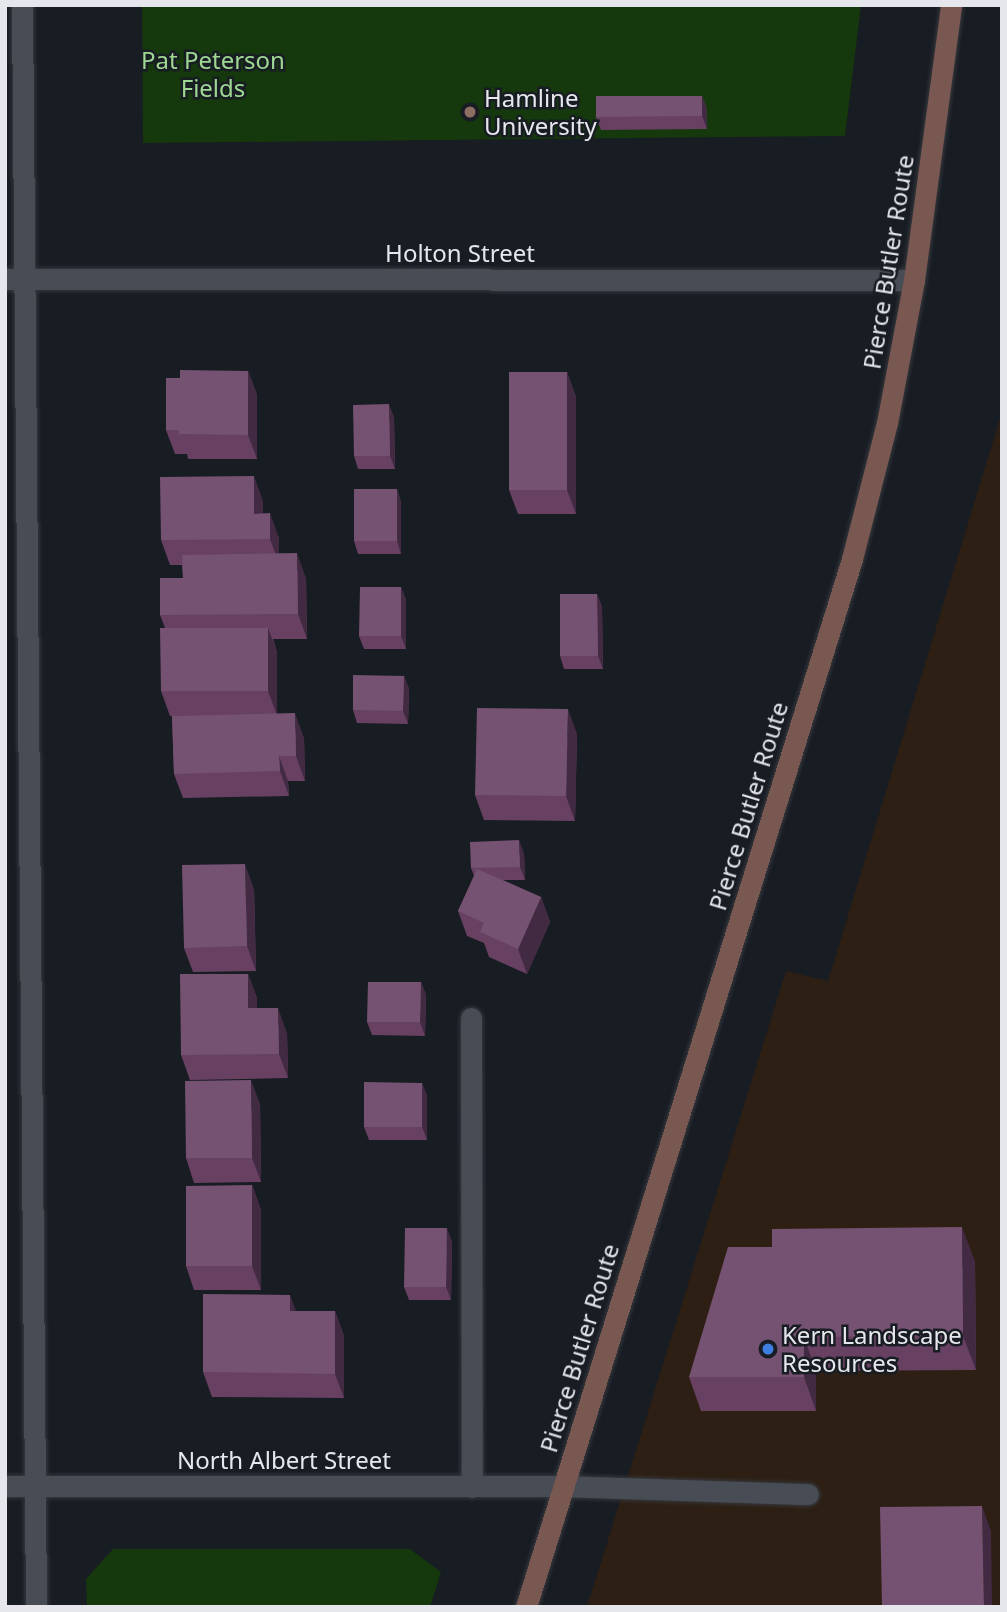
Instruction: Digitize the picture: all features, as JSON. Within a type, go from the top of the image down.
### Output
[{"type":"main road","name":"Pierce Butler Route","points":[[526,1607],[852,559],[887,424],[914,280],[951,5]]},
{"type":"street","points":[[22,5],[14,279],[36,1607]]},
{"type":"street","name":"Holton Street","points":[[14,279],[914,280]]},
{"type":"street","points":[[471,1018],[472,1487]]},
{"type":"street","name":"North Albert Street","points":[[5,1486],[564,1486],[808,1494]]},
{"type":"shaded area","points":[[1002,412],[1002,1607],[587,1607],[786,971],[828,981]]},
{"type":"green space","name":"Pat Peterson Fields","points":[[142,5],[861,5],[845,136],[143,143]]},
{"type":"green space","points":[[113,1549],[410,1549],[441,1572],[430,1607],[87,1607],[86,1579]]},
{"type":"building","points":[[596,96],[702,96],[702,116],[596,117]]},
{"type":"building","points":[[180,370],[248,371],[248,435],[179,434],[179,430],[166,430],[166,378],[180,378]]},
{"type":"building","points":[[509,372],[567,372],[567,490],[509,490]]},
{"type":"building","points":[[389,404],[390,456],[354,456],[353,405]]},
{"type":"building","points":[[254,476],[254,514],[270,513],[270,539],[161,540],[160,477]]},
{"type":"building","points":[[354,489],[397,489],[397,541],[354,541]]},
{"type":"building","points":[[297,553],[298,614],[160,615],[160,578],[183,578],[182,555]]},
{"type":"building","points":[[360,587],[401,587],[401,636],[359,636]]},
{"type":"building","points":[[560,594],[597,594],[598,656],[560,656]]},
{"type":"building","points":[[160,628],[268,628],[268,691],[161,691]]},
{"type":"building","points":[[353,675],[404,676],[403,711],[353,710]]},
{"type":"building","points":[[477,708],[568,709],[566,796],[475,795]]},
{"type":"building","points":[[295,713],[296,756],[279,756],[280,771],[174,774],[172,716]]},
{"type":"building","points":[[519,840],[520,867],[471,868],[470,842]]},
{"type":"building","points":[[245,864],[247,946],[184,948],[182,865]]},
{"type":"building","points":[[477,869],[541,897],[518,949],[480,932],[484,923],[458,911]]},
{"type":"building","points":[[180,974],[248,974],[248,1008],[278,1008],[279,1054],[181,1055]]},
{"type":"building","points":[[368,982],[421,982],[420,1022],[367,1022]]},
{"type":"building","points":[[251,1080],[252,1158],[186,1158],[185,1081]]},
{"type":"building","points":[[364,1082],[422,1083],[422,1127],[364,1127]]},
{"type":"building","points":[[252,1185],[252,1266],[186,1266],[186,1186]]},
{"type":"building","points":[[962,1227],[963,1336],[804,1337],[804,1377],[689,1377],[728,1247],[772,1247],[772,1229]]},
{"type":"building","points":[[405,1228],[447,1228],[446,1287],[404,1287]]},
{"type":"building","points":[[203,1294],[290,1295],[290,1311],[335,1311],[335,1374],[203,1372]]},
{"type":"building","points":[[982,1506],[984,1607],[882,1607],[880,1507]]},
{"type":"place","name":"Hamline University","points":[[470,112]]},
{"type":"place","name":"Kern Landscape Resources","points":[[768,1349]]}]
